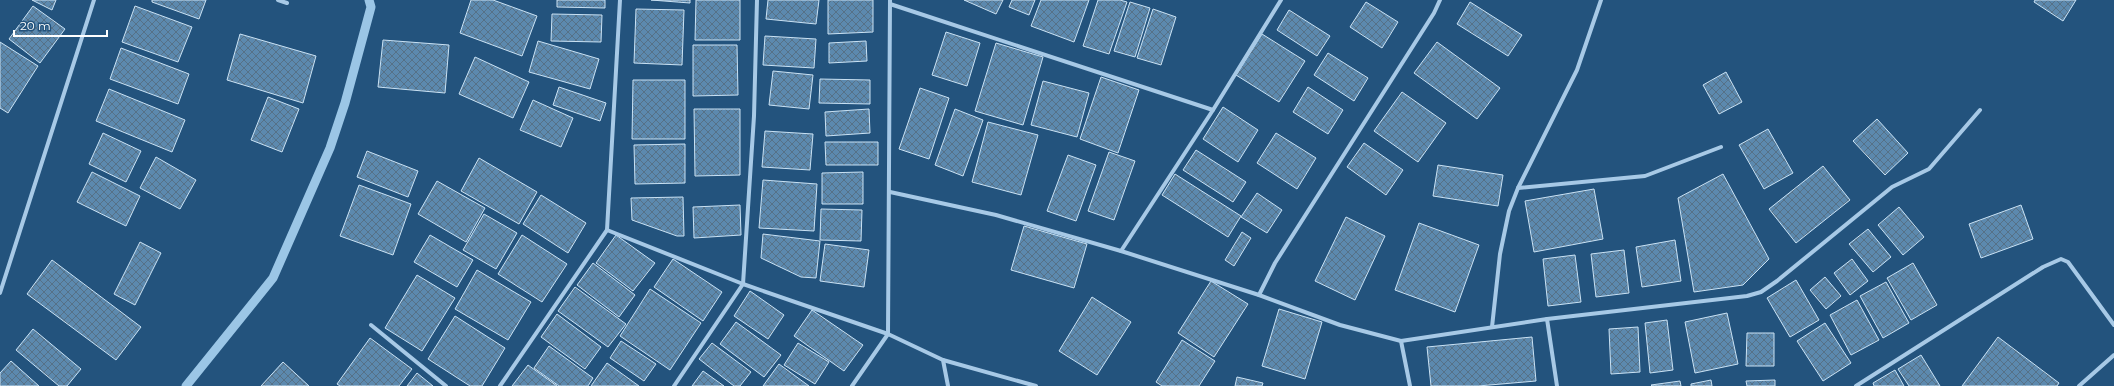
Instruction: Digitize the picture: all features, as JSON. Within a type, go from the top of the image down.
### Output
[{"type":"street","points":[[0,293],[94,0]]},
{"type":"street","points":[[278,0],[287,3]]},
{"type":"street","points":[[500,386],[607,230],[620,0]]},
{"type":"street","points":[[674,386],[743,284],[754,116],[757,0]]},
{"type":"street","points":[[1121,251],[1213,110],[1281,0]]},
{"type":"street","points":[[1259,295],[1275,263],[1434,13],[1440,0]]},
{"type":"street","points":[[1492,327],[1500,254],[1510,211],[1518,188],[1577,70],[1601,0]]},
{"type":"street","points":[[852,386],[888,334],[890,2],[1213,110]]},
{"type":"street","points":[[890,192],[996,215],[1121,251],[1259,295],[1340,325],[1401,341],[1547,319],[1747,296],[1761,292],[1777,281],[1892,186],[1929,169],[1980,110]]},
{"type":"street","points":[[1518,188],[1645,176],[1721,147]]},
{"type":"street","points":[[607,230],[743,284],[888,334],[943,360],[1036,386]]},
{"type":"street","points":[[1856,386],[2043,267],[2061,259],[2068,262],[2114,325]]},
{"type":"street","points":[[1547,319],[1557,386]]},
{"type":"street","points":[[371,325],[446,386]]},
{"type":"street","points":[[1401,341],[1410,386]]},
{"type":"street","points":[[2079,386],[2114,355]]},
{"type":"street","points":[[943,360],[948,386]]},
{"type":"building","points":[[32,0],[56,0],[52,10]]},
{"type":"building","points":[[152,0],[206,0],[199,19],[152,2]]},
{"type":"building","points":[[471,0],[493,0],[537,16],[522,56],[460,33]]},
{"type":"building","points":[[557,0],[605,0],[605,8],[557,7]]},
{"type":"building","points":[[651,0],[690,0],[690,3]]},
{"type":"building","points":[[696,0],[740,0],[740,40],[695,40]]},
{"type":"building","points":[[768,0],[819,0],[816,24],[766,19]]},
{"type":"building","points":[[828,0],[873,0],[873,32],[828,34]]},
{"type":"building","points":[[964,0],[1003,0],[996,14]]},
{"type":"building","points":[[1012,0],[1035,0],[1029,15],[1009,7]]},
{"type":"building","points":[[1041,0],[1089,0],[1074,42],[1031,26]]},
{"type":"building","points":[[1098,0],[1120,0],[1127,2],[1109,54],[1083,46]]},
{"type":"building","points":[[2035,0],[2076,0],[2063,21],[2034,2]]},
{"type":"building","points":[[1130,2],[1150,8],[1135,57],[1114,51]]},
{"type":"building","points":[[1366,2],[1398,22],[1382,48],[1350,27]]},
{"type":"building","points":[[1470,2],[1522,35],[1508,56],[1457,24]]},
{"type":"building","points":[[33,6],[65,29],[40,63],[9,39]]},
{"type":"building","points":[[135,6],[192,27],[178,62],[122,42]]},
{"type":"building","points":[[636,9],[684,10],[682,65],[634,63]]},
{"type":"building","points":[[1153,9],[1176,17],[1161,65],[1137,58]]},
{"type":"building","points":[[1289,10],[1330,36],[1317,56],[1277,30]]},
{"type":"building","points":[[552,14],[602,15],[601,42],[551,41]]},
{"type":"building","points":[[946,32],[980,43],[967,86],[932,75]]},
{"type":"building","points":[[240,34],[316,56],[303,103],[227,80]]},
{"type":"building","points":[[1262,34],[1305,61],[1279,102],[1236,75]]},
{"type":"building","points":[[765,36],[816,39],[814,68],[763,65]]},
{"type":"building","points":[[383,40],[449,45],[445,93],[378,87]]},
{"type":"building","points":[[538,41],[599,59],[590,89],[529,72]]},
{"type":"building","points":[[866,41],[867,61],[829,63],[829,43]]},
{"type":"building","points":[[0,42],[38,66],[8,113],[0,108]]},
{"type":"building","points":[[1437,42],[1500,88],[1477,119],[1414,73]]},
{"type":"building","points":[[996,43],[1043,57],[1023,125],[975,111]]},
{"type":"building","points":[[693,45],[737,45],[738,95],[693,96]]},
{"type":"building","points":[[121,48],[189,74],[178,104],[110,79]]},
{"type":"building","points":[[1328,53],[1368,78],[1354,101],[1314,75]]},
{"type":"building","points":[[475,57],[529,82],[513,118],[459,94]]},
{"type":"building","points":[[773,71],[813,75],[809,109],[769,105]]},
{"type":"building","points":[[1726,72],[1742,102],[1719,114],[1703,85]]},
{"type":"building","points":[[1101,77],[1139,90],[1118,153],[1080,139]]},
{"type":"building","points":[[820,79],[870,80],[870,104],[819,103]]},
{"type":"building","points":[[633,80],[685,80],[685,139],[632,139]]},
{"type":"building","points":[[1043,81],[1089,93],[1077,137],[1031,125]]},
{"type":"building","points":[[559,87],[606,103],[600,121],[553,105]]},
{"type":"building","points":[[1308,87],[1343,110],[1328,134],[1293,112]]},
{"type":"building","points":[[920,88],[949,98],[929,159],[899,149]]},
{"type":"building","points":[[109,89],[185,120],[172,152],[96,121]]},
{"type":"building","points":[[1402,92],[1446,123],[1418,162],[1374,131]]},
{"type":"building","points":[[268,97],[299,109],[282,152],[251,140]]},
{"type":"building","points":[[533,100],[573,118],[561,147],[520,130]]},
{"type":"building","points":[[1223,107],[1258,130],[1238,162],[1203,139]]},
{"type":"building","points":[[694,109],[740,109],[740,175],[695,176]]},
{"type":"building","points":[[869,109],[870,133],[826,136],[825,112]]},
{"type":"building","points":[[955,109],[983,120],[963,176],[935,165]]},
{"type":"building","points":[[1877,119],[1908,153],[1885,175],[1853,141]]},
{"type":"building","points":[[988,122],[1038,135],[1021,195],[972,182]]},
{"type":"building","points":[[1768,129],[1793,173],[1764,189],[1739,145]]},
{"type":"building","points":[[765,131],[813,134],[810,170],[762,167]]},
{"type":"building","points":[[103,133],[141,151],[126,182],[89,164]]},
{"type":"building","points":[[1276,133],[1316,158],[1297,189],[1257,163]]},
{"type":"building","points":[[825,142],[878,142],[878,165],[826,165]]},
{"type":"building","points":[[1364,143],[1403,170],[1386,195],[1347,167]]},
{"type":"building","points":[[685,144],[685,183],[635,184],[634,145]]},
{"type":"building","points":[[1196,150],[1246,182],[1233,202],[1183,170]]},
{"type":"building","points":[[367,151],[418,171],[408,197],[357,177]]},
{"type":"building","points":[[1109,152],[1135,161],[1114,220],[1088,211]]},
{"type":"building","points":[[1068,155],[1096,165],[1076,221],[1047,211]]},
{"type":"building","points":[[156,157],[196,180],[180,209],[140,188]]},
{"type":"building","points":[[479,158],[537,192],[519,224],[461,191]]},
{"type":"building","points":[[1438,165],[1503,175],[1498,206],[1433,196]]},
{"type":"building","points":[[1823,166],[1850,200],[1796,243],[1769,209]]},
{"type":"building","points":[[92,172],[140,196],[126,226],[77,202]]},
{"type":"building","points":[[863,172],[863,204],[822,204],[822,173]]},
{"type":"building","points":[[1175,174],[1241,216],[1228,237],[1162,195]]},
{"type":"building","points":[[1723,174],[1769,259],[1743,285],[1694,292],[1678,198]]},
{"type":"building","points":[[763,180],[817,184],[814,231],[759,228]]},
{"type":"building","points":[[437,181],[485,208],[466,242],[418,214]]},
{"type":"building","points":[[359,185],[411,204],[393,255],[340,236]]},
{"type":"building","points":[[1594,189],[1603,239],[1534,252],[1525,201]]},
{"type":"building","points":[[1257,193],[1282,210],[1267,233],[1241,217]]},
{"type":"building","points":[[541,195],[586,223],[568,253],[523,224]]},
{"type":"building","points":[[683,197],[684,236],[677,236],[632,220],[631,198]]},
{"type":"building","points":[[740,205],[741,235],[694,238],[693,207]]},
{"type":"building","points":[[2021,205],[2033,239],[1981,258],[1969,224]]},
{"type":"building","points":[[1899,207],[1924,237],[1903,255],[1878,225]]},
{"type":"building","points":[[821,209],[862,210],[861,241],[820,240]]},
{"type":"building","points":[[484,214],[517,233],[496,269],[463,250]]},
{"type":"building","points":[[1346,217],[1385,236],[1355,300],[1315,281]]},
{"type":"building","points":[[1419,223],[1479,245],[1455,312],[1395,290]]},
{"type":"building","points":[[1024,226],[1087,244],[1074,288],[1011,270]]},
{"type":"building","points":[[1868,229],[1891,257],[1873,272],[1849,244]]},
{"type":"building","points":[[1242,232],[1251,238],[1234,266],[1225,260]]},
{"type":"building","points":[[763,234],[820,241],[816,278],[801,277],[761,258]]},
{"type":"building","points":[[430,235],[473,260],[457,287],[414,262]]},
{"type":"building","points":[[522,235],[567,264],[542,302],[498,274]]},
{"type":"building","points":[[616,235],[655,263],[633,291],[596,263]]},
{"type":"building","points":[[1675,240],[1681,281],[1642,287],[1636,247]]},
{"type":"building","points":[[140,242],[161,253],[135,305],[114,294]]},
{"type":"building","points":[[825,244],[869,250],[864,287],[820,281]]},
{"type":"building","points":[[1624,250],[1629,293],[1596,297],[1591,254]]},
{"type":"building","points":[[1575,255],[1581,302],[1548,306],[1543,259]]},
{"type":"building","points":[[673,259],[722,292],[703,321],[654,287]]},
{"type":"building","points":[[1852,259],[1868,281],[1850,295],[1834,273]]},
{"type":"building","points":[[52,260],[141,327],[116,360],[27,294]]},
{"type":"building","points":[[593,263],[635,295],[619,317],[577,285]]},
{"type":"building","points":[[1913,263],[1937,305],[1911,320],[1887,278]]},
{"type":"building","points":[[477,270],[531,302],[508,340],[455,309]]},
{"type":"building","points":[[417,275],[455,298],[422,351],[385,328]]},
{"type":"building","points":[[1825,277],[1841,296],[1826,309],[1810,290]]},
{"type":"building","points":[[1796,280],[1819,320],[1790,337],[1767,298]]},
{"type":"building","points":[[1211,281],[1248,304],[1214,357],[1178,333]]},
{"type":"building","points":[[1886,282],[1909,323],[1883,338],[1860,296]]},
{"type":"building","points":[[575,287],[626,324],[608,347],[558,311]]},
{"type":"building","points":[[650,289],[701,323],[670,370],[620,336]]},
{"type":"building","points":[[750,291],[784,315],[768,339],[734,316]]},
{"type":"building","points":[[1092,297],[1131,322],[1097,375],[1059,351]]},
{"type":"building","points":[[1857,300],[1879,340],[1851,355],[1830,315]]},
{"type":"building","points":[[1279,309],[1322,322],[1305,379],[1262,366]]},
{"type":"building","points":[[812,310],[863,345],[844,371],[794,336]]},
{"type":"building","points":[[1727,313],[1738,364],[1695,373],[1685,322]]},
{"type":"building","points":[[557,314],[601,347],[585,369],[541,337]]},
{"type":"building","points":[[455,316],[505,348],[482,386],[470,386],[428,359]]},
{"type":"building","points":[[1667,320],[1673,370],[1650,373],[1645,323]]},
{"type":"building","points":[[736,322],[781,355],[764,377],[720,344]]},
{"type":"building","points":[[1825,323],[1851,363],[1823,381],[1797,341]]},
{"type":"building","points":[[1638,327],[1640,372],[1611,374],[1609,329]]},
{"type":"building","points":[[33,329],[81,369],[67,386],[59,386],[16,350]]},
{"type":"building","points":[[1747,333],[1774,333],[1774,366],[1746,366]]},
{"type":"building","points":[[1532,337],[1536,381],[1478,386],[1431,386],[1427,347]]},
{"type":"building","points":[[1998,337],[2059,383],[2057,386],[1962,386]]},
{"type":"building","points":[[370,338],[412,369],[399,386],[340,386],[337,384]]},
{"type":"building","points":[[1182,340],[1215,361],[1199,386],[1162,386],[1156,382]]},
{"type":"building","points":[[621,341],[656,364],[644,381],[610,358]]},
{"type":"building","points":[[712,343],[751,372],[740,386],[734,386],[699,359]]},
{"type":"building","points":[[798,343],[829,362],[815,384],[784,365]]},
{"type":"building","points":[[549,346],[593,378],[588,386],[559,386],[534,368]]},
{"type":"building","points":[[1921,355],[1940,386],[1909,386],[1898,369]]},
{"type":"building","points":[[11,361],[39,386],[0,386],[0,373]]},
{"type":"building","points":[[283,362],[309,386],[261,386]]},
{"type":"building","points":[[607,363],[639,386],[591,386]]},
{"type":"building","points":[[779,364],[809,386],[763,386]]},
{"type":"building","points":[[528,365],[557,386],[512,386]]},
{"type":"building","points":[[1895,370],[1904,386],[1874,386],[1873,383]]},
{"type":"building","points":[[703,371],[724,386],[692,386]]},
{"type":"building","points":[[417,373],[433,386],[407,386]]},
{"type":"building","points":[[1237,377],[1263,383],[1262,386],[1235,386]]},
{"type":"building","points":[[1711,380],[1712,386],[1691,386],[1691,384]]},
{"type":"building","points":[[1775,380],[1775,386],[1747,386],[1746,381]]},
{"type":"building","points":[[1680,381],[1681,386],[1651,385]]},
{"type":"waterway","points":[[186,386],[273,278],[330,148],[345,103],[371,7],[369,0]]}]
